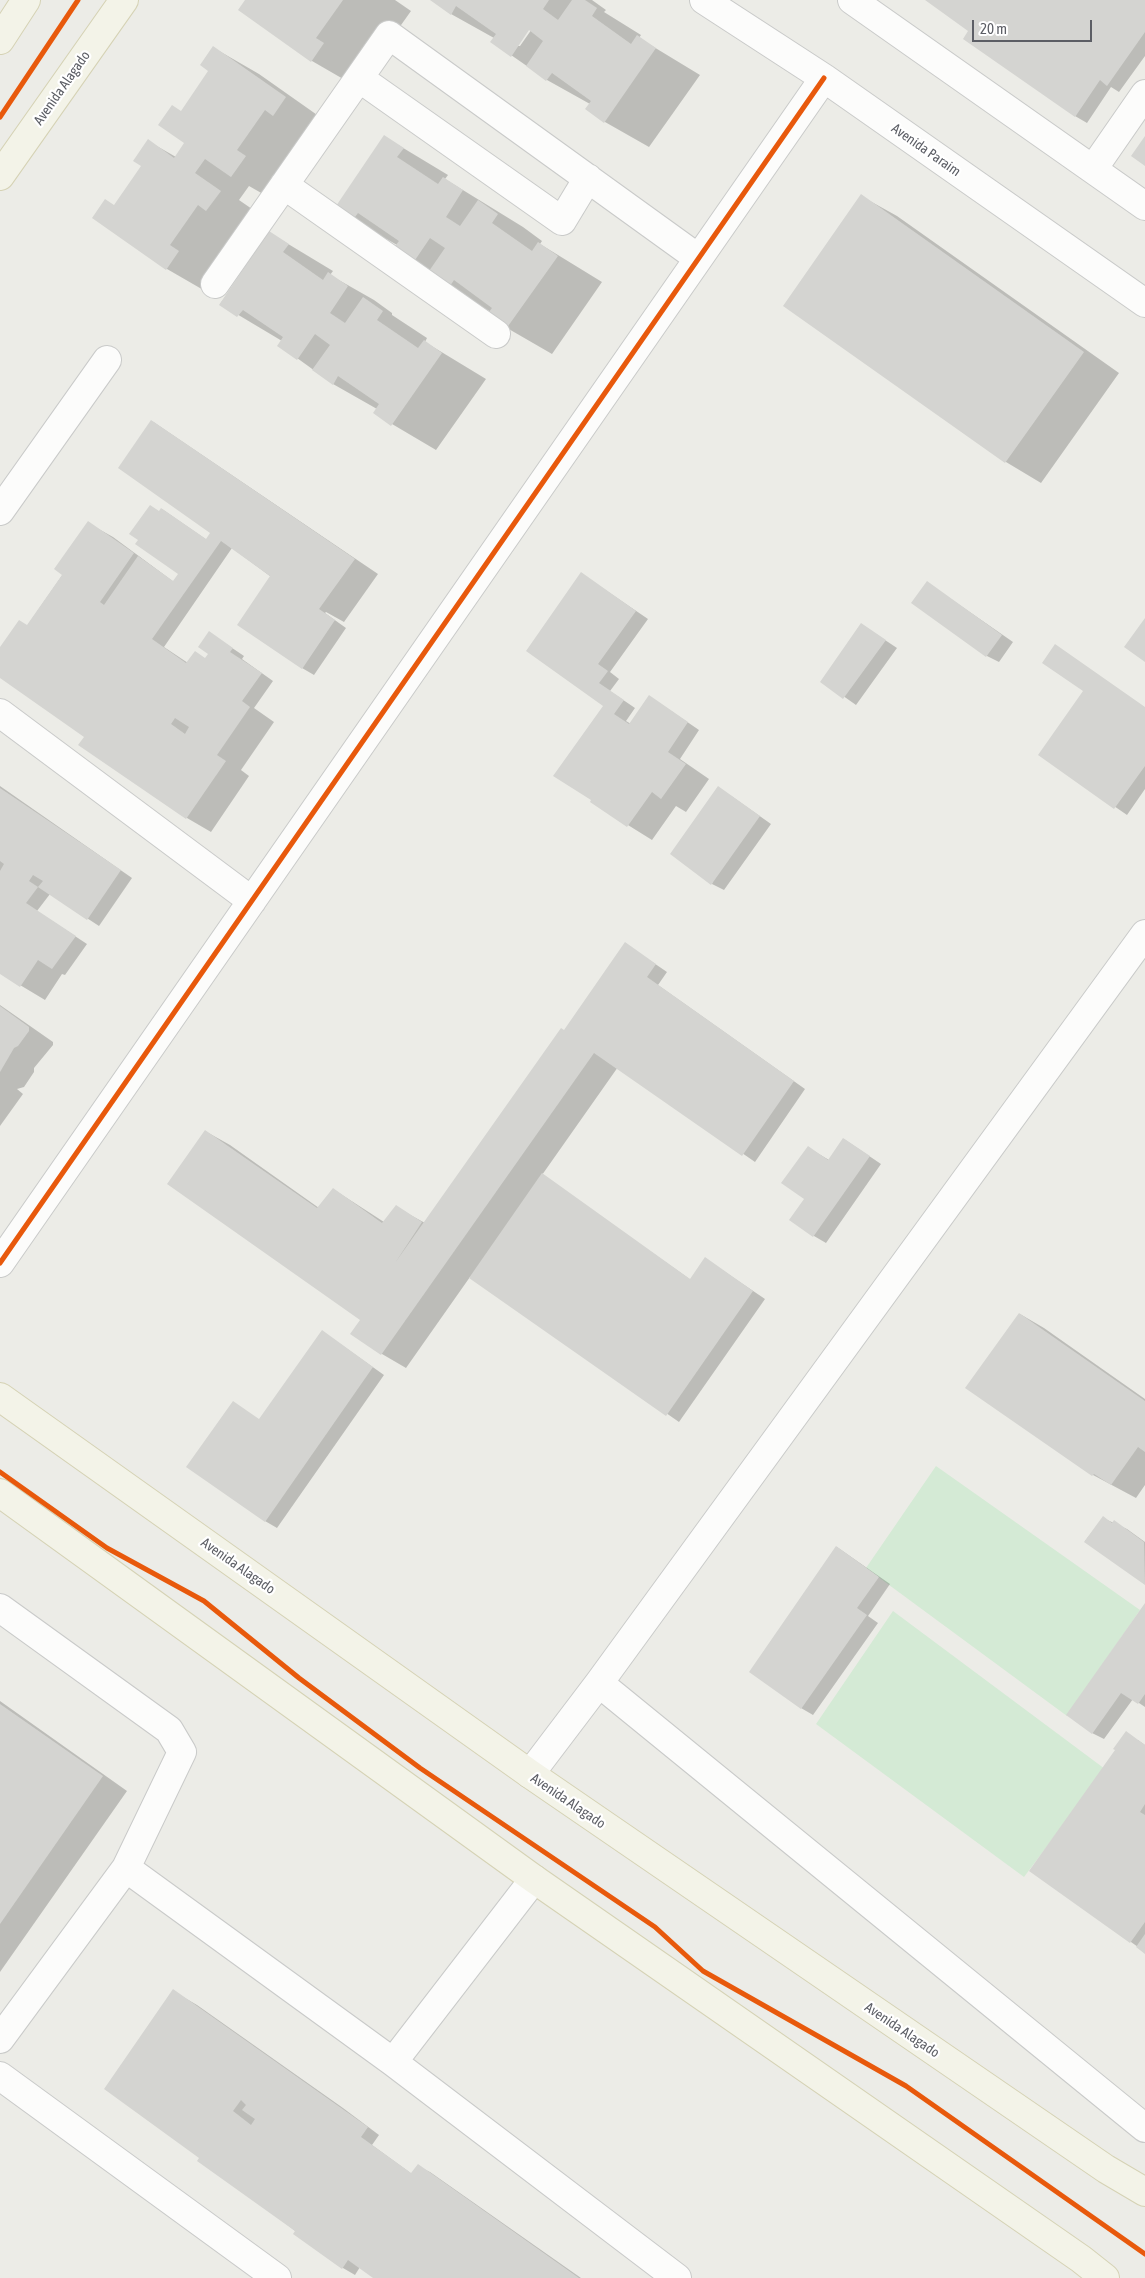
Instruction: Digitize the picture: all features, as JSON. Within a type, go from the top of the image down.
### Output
[{"type":"main road","points":[[0,40],[26,0]]},
{"type":"main road","name":"Avenida Alagado","points":[[0,176],[124,0]]},
{"type":"main road","name":"Avenida Alagado","points":[[0,1397],[530,1774],[1106,2169],[1145,2192]]},
{"type":"main road","points":[[0,1493],[534,1879],[1105,2278]]},
{"type":"street","name":"Avenida Paraim","points":[[704,0],[824,78],[1139,292]]},
{"type":"street","points":[[859,2],[1145,206]]},
{"type":"street","points":[[215,284],[389,35],[698,258]]},
{"type":"street","points":[[359,78],[562,221],[588,178]]},
{"type":"street","points":[[0,1264],[824,78]]},
{"type":"street","points":[[1093,169],[1145,94]]},
{"type":"street","points":[[284,186],[496,334]]},
{"type":"street","points":[[0,511],[107,360]]},
{"type":"street","points":[[0,713],[252,901]]},
{"type":"street","points":[[530,1774],[599,1683],[1145,934]]},
{"type":"street","points":[[0,1608],[169,1730],[182,1752],[126,1868],[0,2039]]},
{"type":"street","points":[[599,1683],[1145,2128]]},
{"type":"street","points":[[126,1868],[393,2062],[677,2278]]},
{"type":"street","points":[[393,2062],[534,1879]]},
{"type":"street","points":[[0,2076],[277,2278]]},
{"type":"green space","points":[[936,1466],[1140,1610],[1067,1716],[866,1568]]},
{"type":"green space","points":[[893,1611],[1105,1769],[1024,1877],[816,1724]]},
{"type":"building","points":[[245,0],[343,0],[316,38],[324,43],[311,62],[238,10]]},
{"type":"building","points":[[430,0],[549,0],[543,9],[558,20],[572,0],[585,0],[597,8],[592,16],[631,44],[637,35],[656,48],[604,123],[585,109],[591,101],[552,73],[546,81],[526,66],[543,41],[529,30],[511,57],[490,42],[496,34],[456,6],[451,15]]},
{"type":"building","points":[[925,0],[1145,0],[1145,32],[1107,86],[1100,80],[1075,117],[963,39],[968,31]]},
{"type":"building","points":[[213,46],[286,97],[273,116],[265,110],[237,150],[246,156],[231,177],[205,159],[195,173],[221,191],[206,211],[198,205],[170,245],[179,251],[166,270],[92,218],[105,199],[114,205],[141,166],[133,161],[148,139],[174,158],[184,143],[158,125],[172,105],[181,111],[208,71],[200,65]]},
{"type":"building","points":[[384,135],[404,148],[397,157],[438,184],[443,177],[463,190],[446,217],[460,226],[478,200],[498,214],[492,223],[532,251],[538,242],[558,256],[506,329],[486,316],[492,308],[454,280],[448,289],[427,274],[445,248],[430,238],[413,263],[393,249],[399,241],[358,213],[352,221],[334,209]]},
{"type":"building","points":[[1145,136],[1145,166],[1131,156]]},
{"type":"building","points":[[861,194],[1084,352],[1005,463],[783,306]]},
{"type":"building","points":[[269,231],[289,244],[283,252],[323,280],[328,272],[348,286],[330,313],[345,323],[363,297],[383,311],[377,320],[418,348],[424,340],[442,353],[391,426],[373,413],[379,404],[338,376],[333,385],[312,370],[330,345],[315,334],[297,360],[277,346],[283,337],[243,310],[237,317],[219,305]]},
{"type":"building","points":[[151,420],[355,559],[319,609],[335,620],[302,669],[237,625],[270,576],[221,541],[152,639],[186,663],[195,651],[205,658],[208,654],[198,647],[209,631],[233,648],[230,652],[262,673],[242,701],[250,707],[217,755],[226,761],[186,819],[78,745],[84,737],[0,678],[0,647],[19,620],[27,625],[62,575],[54,569],[88,521],[134,553],[100,602],[104,605],[138,556],[173,581],[178,574],[135,544],[138,540],[129,534],[150,505],[159,511],[161,508],[206,539],[210,533],[118,468]],"holes":[[[175,718],[189,727],[185,734],[171,724]]]},
{"type":"building","points":[[581,572],[636,611],[598,664],[608,671],[599,683],[624,700],[614,714],[629,724],[649,695],[688,722],[668,752],[686,764],[661,799],[652,792],[627,827],[590,802],[591,800],[553,776],[603,706],[526,651]]},
{"type":"building","points":[[927,581],[1002,635],[986,657],[911,603]]},
{"type":"building","points":[[1145,618],[1145,662],[1124,647]]},
{"type":"building","points":[[861,623],[886,640],[843,699],[820,682]]},
{"type":"building","points":[[1055,644],[1145,707],[1145,766],[1114,809],[1038,755],[1083,691],[1042,663]]},
{"type":"building","points":[[718,786],[760,816],[711,885],[670,854]]},
{"type":"building","points":[[0,788],[121,870],[87,920],[38,887],[26,903],[76,936],[52,969],[38,960],[20,987],[0,974],[0,871],[4,864],[0,861]],"holes":[[[33,875],[43,881],[38,887],[29,881]]]},
{"type":"building","points":[[625,942],[656,964],[647,977],[794,1081],[742,1156],[594,1053],[381,1355],[350,1334],[360,1320],[167,1184],[205,1130],[317,1208],[333,1188],[382,1223],[396,1205],[422,1222],[395,1263],[561,1028],[564,1030]]},
{"type":"building","points":[[0,1006],[29,1027],[29,1031],[18,1046],[14,1048],[0,1072]]},
{"type":"building","points":[[843,1138],[870,1156],[813,1237],[789,1220],[804,1199],[781,1183],[808,1146],[828,1160]]},
{"type":"building","points":[[542,1173],[690,1279],[705,1257],[753,1291],[666,1416],[469,1278]]},
{"type":"building","points":[[1019,1313],[1145,1401],[1145,1452],[1138,1447],[1111,1485],[1094,1474],[1092,1476],[965,1388]]},
{"type":"building","points":[[322,1330],[373,1367],[265,1522],[186,1467],[233,1401],[259,1419]]},
{"type":"building","points":[[1103,1516],[1112,1523],[1114,1520],[1144,1542],[1145,1585],[1084,1542]]},
{"type":"building","points":[[836,1546],[879,1577],[857,1608],[867,1615],[801,1709],[749,1672]]},
{"type":"building","points":[[1145,1603],[1145,1694],[1138,1704],[1121,1693],[1092,1734],[1066,1715]]},
{"type":"building","points":[[0,1704],[103,1776],[0,1924]]},
{"type":"building","points":[[1126,1731],[1145,1745],[1145,1804],[1140,1812],[1145,1815],[1145,1922],[1130,1943],[1029,1871],[1115,1750],[1113,1749]]},
{"type":"building","points":[[1145,1934],[1145,1954],[1136,1947]]},
{"type":"building","points":[[173,1989],[368,2127],[361,2137],[411,2173],[418,2164],[579,2278],[373,2278],[348,2260],[342,2269],[293,2234],[295,2231],[197,2161],[199,2158],[104,2089]],"holes":[[[241,2100],[246,2105],[242,2110],[255,2119],[251,2125],[233,2111]]]},
{"type":"cycle path","points":[[0,117],[78,0]]},
{"type":"cycle path","points":[[0,1263],[824,78]]},
{"type":"cycle path","points":[[0,1472],[107,1548],[204,1601],[299,1678],[420,1768],[655,1927],[703,1971],[906,2086],[1145,2254]]}]
